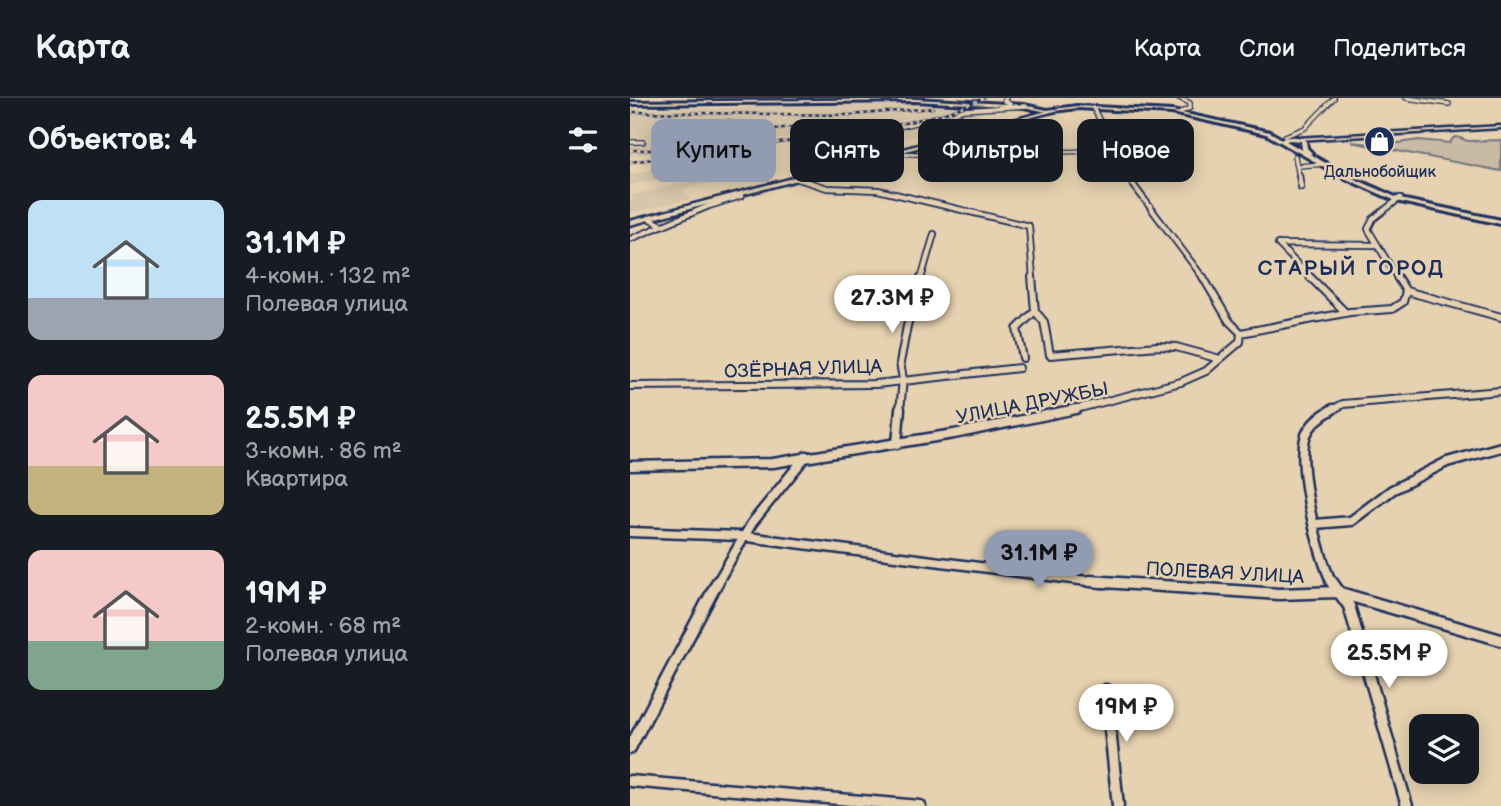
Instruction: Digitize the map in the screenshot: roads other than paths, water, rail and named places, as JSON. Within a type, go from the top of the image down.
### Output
[{"type":"main road","points":[[630,102],[898,99],[1181,112],[1304,144]]},
{"type":"main road","points":[[630,102],[898,100],[1026,106],[1039,109],[1093,108],[1186,114],[1264,132],[1399,199],[1501,221]]},
{"type":"main road","points":[[1285,141],[1296,139],[1304,144],[1306,151],[1399,199]]},
{"type":"street","points":[[1006,98],[1004,101],[1010,104]]},
{"type":"street","points":[[1179,98],[1190,103],[1190,108],[1181,112]]},
{"type":"street","points":[[1285,141],[1305,128],[1334,98]]},
{"type":"street","points":[[1406,98],[1449,104]]},
{"type":"street","points":[[904,126],[964,110],[1026,106]]},
{"type":"street","points":[[904,149],[1052,108]]},
{"type":"street","points":[[1093,108],[1099,119]]},
{"type":"street","points":[[1031,116],[1039,109]]},
{"type":"street","points":[[1296,139],[1501,128]]},
{"type":"street","points":[[1304,144],[1501,128]]},
{"type":"street","points":[[630,142],[643,142]]},
{"type":"street","points":[[904,154],[1077,151]]},
{"type":"street","points":[[1294,156],[1301,187]]},
{"type":"street","points":[[1298,166],[1324,164]]},
{"type":"street","points":[[630,239],[727,199],[790,180]]},
{"type":"street","points":[[808,182],[827,188],[878,190],[1029,226],[1026,240],[1036,285],[1035,311],[1044,322],[1049,355],[1158,346],[1175,347],[1220,359]]},
{"type":"street","points":[[1133,182],[1139,195],[1201,272],[1229,321],[1241,333],[1346,313],[1392,309],[1403,302],[1406,291]]},
{"type":"street","points":[[630,223],[741,196]]},
{"type":"street","points":[[1399,199],[1373,219],[1368,229],[1406,291],[1501,317]]},
{"type":"street","points":[[648,218],[662,225]]},
{"type":"street","points":[[897,444],[903,380],[900,363],[907,326],[934,234]]},
{"type":"street","points":[[1346,313],[1278,244],[1376,245]]},
{"type":"street","points":[[1023,358],[1017,329],[1035,311]]},
{"type":"street","name":"УЛИЦА ДРУЖБЫ","points":[[630,466],[735,466],[773,463],[897,444],[1136,397],[1206,371],[1240,342],[1241,333]]},
{"type":"street","name":"ОЗЁРНАЯ УЛИЦА","points":[[630,386],[876,384],[1019,368]]},
{"type":"street","name":"ПОЛЕВАЯ УЛИЦА","points":[[630,532],[744,536],[1104,583],[1279,594],[1337,592],[1324,565],[1315,524],[1305,438],[1322,413],[1343,404],[1501,391]]},
{"type":"street","points":[[1315,524],[1350,521],[1392,490],[1447,462],[1501,447]]},
{"type":"street","points":[[630,748],[727,562],[790,472],[806,456]]},
{"type":"street","points":[[1337,592],[1501,640]]},
{"type":"street","points":[[1337,592],[1349,606],[1407,806]]},
{"type":"street","points":[[1106,690],[1118,806]]},
{"type":"street","points":[[630,782],[920,806]]},
{"type":"railway","points":[[630,162],[872,131],[950,112],[984,98]]},
{"type":"railway","points":[[630,112],[850,115],[933,108]]},
{"type":"railway","points":[[776,129],[790,127]]},
{"type":"railway","points":[[630,150],[651,150]]},
{"type":"place","name":"Дальнобойщик","points":[[1380,142]]},
{"type":"district","name":"СТАРЫЙ ГОРОД","points":[[1351,268]]}]
